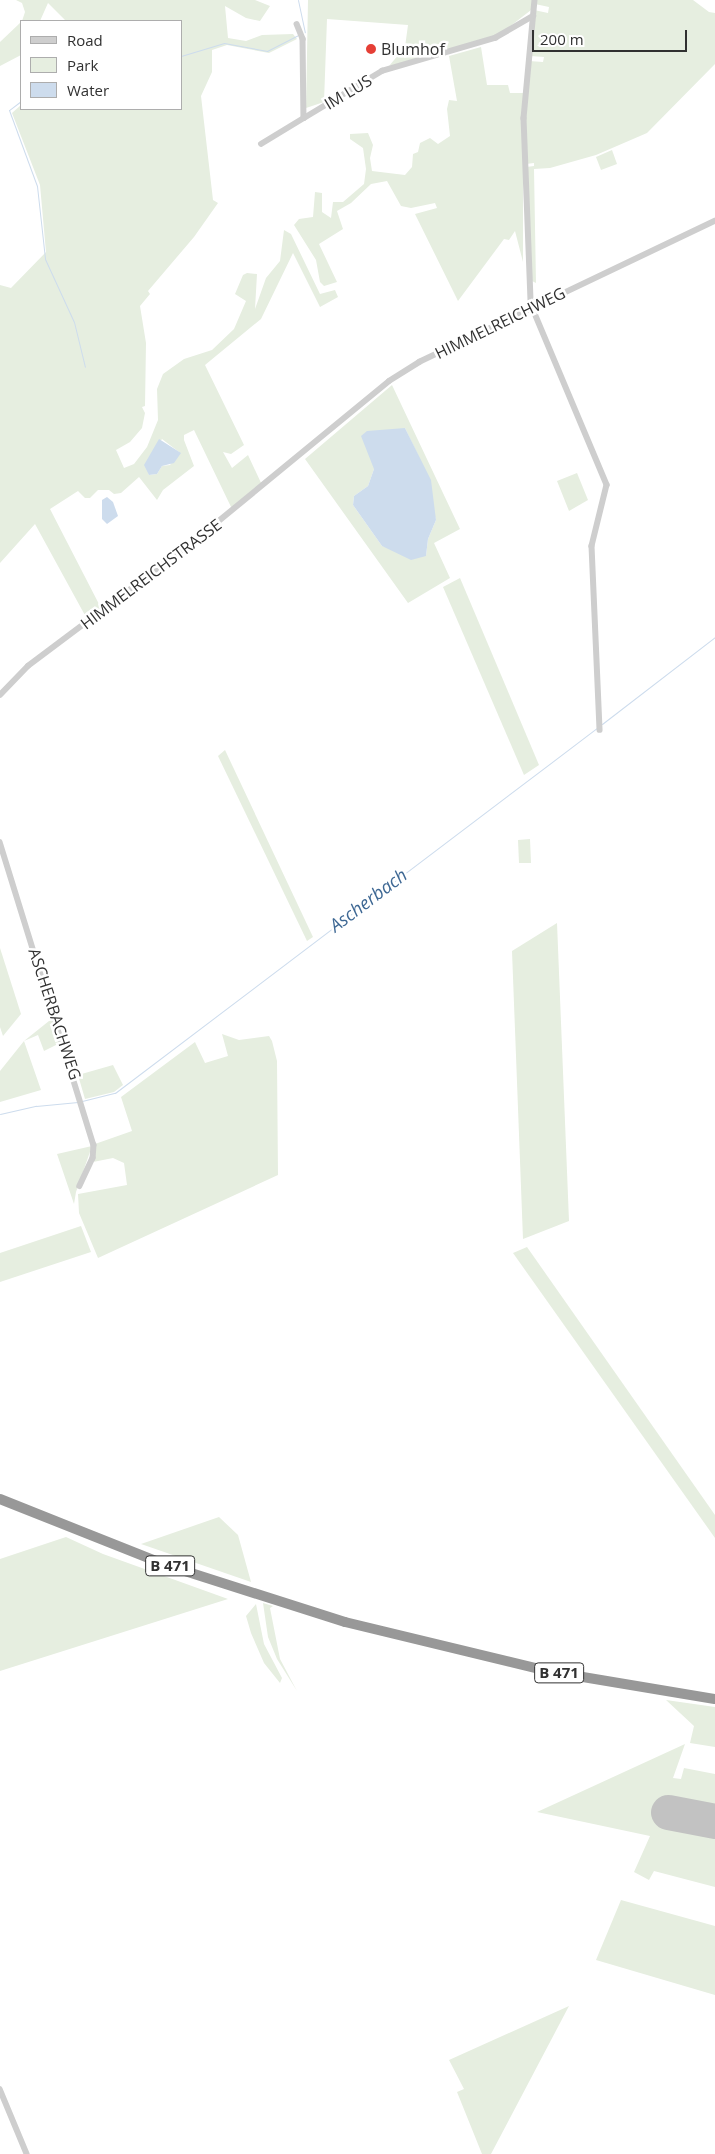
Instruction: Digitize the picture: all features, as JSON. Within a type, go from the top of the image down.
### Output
[{"type":"highway","name":"B 471","points":[[0,1499],[162,1564],[345,1622],[547,1670],[715,1699]]},
{"type":"street","points":[[535,0],[524,118],[527,264],[532,307],[607,485],[592,546],[600,730]]},
{"type":"street","name":"IM LUS","points":[[261,144],[382,71],[495,38],[533,16]]},
{"type":"street","name":"IM LUS","points":[[297,24],[303,40],[304,118]]},
{"type":"street","name":"HIMMELREICHWEG","points":[[304,454],[389,381],[419,362],[715,221]]},
{"type":"street","name":"HIMMELREICHSTRASSE","points":[[0,695],[28,666],[181,552],[304,454]]},
{"type":"street","name":"ASCHERBACHWEG","points":[[0,842],[83,1101],[94,1145],[93,1158],[80,1186]]},
{"type":"street","points":[[0,2089],[27,2154]]},
{"type":"green space","points":[[16,0],[255,0],[270,6],[260,21],[246,18],[225,6],[228,38],[246,41],[262,35],[293,34],[297,39],[269,53],[227,45],[212,50],[212,72],[201,96],[213,200],[218,203],[194,237],[148,291],[150,294],[140,306],[146,343],[145,406],[142,407],[145,413],[142,428],[130,442],[116,450],[124,468],[134,464],[147,447],[158,420],[157,389],[163,374],[184,359],[212,350],[234,329],[246,301],[235,294],[243,275],[247,273],[257,274],[255,309],[266,278],[280,261],[284,230],[291,234],[320,294],[335,290],[338,297],[320,307],[293,253],[261,319],[205,365],[244,445],[231,454],[223,452],[232,468],[248,455],[262,485],[232,509],[194,430],[184,435],[184,440],[194,466],[163,490],[157,500],[139,477],[121,493],[114,494],[109,490],[98,490],[90,498],[85,498],[78,491],[50,509],[101,608],[87,619],[35,524],[0,563],[0,285],[11,288],[46,252],[40,185],[12,113],[20,106],[20,110],[182,110],[182,20],[65,20],[48,3],[40,20],[22,20],[25,12],[22,3]],"holes":[[[162,439],[179,452],[170,465],[162,466],[157,474],[149,475],[146,463]]]},
{"type":"green space","points":[[308,0],[533,0],[531,10],[495,38],[389,66],[405,47],[408,25],[327,19],[324,102],[306,108]]},
{"type":"green space","points":[[536,0],[693,0],[709,12],[715,13],[715,64],[647,133],[596,155],[550,168],[534,169],[536,283],[532,281],[526,167],[534,166],[534,163],[526,164],[525,117],[529,61],[543,62],[544,57],[530,56],[534,10],[548,13],[549,7],[535,4]]},
{"type":"green space","points":[[20,23],[20,56],[0,66],[0,42]]},
{"type":"green space","points":[[481,47],[487,85],[508,85],[510,93],[523,93],[523,262],[515,231],[509,240],[504,239],[458,301],[415,214],[437,208],[435,203],[411,208],[401,206],[387,181],[371,184],[351,203],[337,211],[343,229],[319,244],[337,282],[324,286],[320,282],[316,260],[294,225],[299,219],[313,217],[315,192],[322,193],[322,212],[331,218],[333,202],[343,202],[364,184],[366,169],[363,148],[350,139],[350,134],[368,133],[373,145],[370,158],[372,171],[405,175],[412,167],[413,154],[418,152],[420,143],[430,138],[438,144],[450,136],[447,109],[449,100],[457,101],[449,56]]},
{"type":"green space","points":[[612,150],[617,164],[601,170],[596,157]]},
{"type":"green space","points":[[392,385],[460,529],[434,543],[450,578],[408,603],[305,459]],"holes":[[[405,428],[418,455],[436,520],[428,539],[426,556],[382,546],[353,505],[354,496],[368,486],[374,469]]]},
{"type":"green space","points":[[577,473],[588,500],[569,511],[557,481]]},
{"type":"green space","points":[[460,578],[539,765],[524,775],[443,587]]},
{"type":"green space","points":[[225,750],[313,937],[307,941],[218,756]]},
{"type":"green space","points":[[530,839],[531,863],[519,863],[518,840]]},
{"type":"green space","points":[[557,923],[569,1221],[523,1239],[512,951]]},
{"type":"green space","points":[[0,948],[21,1014],[3,1036],[0,1027]]},
{"type":"green space","points":[[54,1017],[62,1042],[44,1051],[38,1035],[24,1041]]},
{"type":"green space","points":[[222,1034],[239,1040],[269,1036],[272,1041],[277,1061],[278,1175],[98,1258],[79,1213],[78,1194],[127,1185],[124,1163],[113,1158],[93,1162],[95,1144],[132,1131],[121,1097],[195,1042],[205,1063],[228,1056]]},
{"type":"green space","points":[[24,1041],[41,1090],[0,1102],[0,1071]]},
{"type":"green space","points":[[113,1065],[123,1085],[114,1092],[85,1099],[78,1075]]},
{"type":"green space","points":[[92,1146],[76,1192],[74,1204],[57,1154]]},
{"type":"green space","points":[[81,1226],[91,1252],[0,1282],[0,1253]]},
{"type":"green space","points":[[527,1247],[715,1515],[715,1538],[513,1253]]},
{"type":"green space","points":[[219,1517],[238,1535],[251,1582],[141,1544]]},
{"type":"green space","points":[[66,1537],[103,1554],[228,1599],[0,1671],[0,1559]]},
{"type":"green space","points":[[263,1603],[273,1606],[270,1608],[280,1659],[297,1691],[277,1659],[268,1637]]},
{"type":"green space","points":[[256,1604],[264,1644],[282,1678],[280,1683],[264,1663],[251,1633],[246,1616]]},
{"type":"green space","points":[[666,1700],[715,1707],[715,1747],[690,1743],[694,1726]]},
{"type":"green space","points":[[685,1744],[673,1778],[681,1779],[684,1768],[715,1774],[715,1887],[654,1871],[649,1880],[634,1872],[650,1836],[537,1812]]},
{"type":"green space","points":[[621,1900],[715,1926],[715,1995],[596,1960]]},
{"type":"green space","points":[[569,2006],[491,2154],[482,2154],[457,2092],[464,2089],[449,2060]]},
{"type":"water","points":[[405,428],[431,480],[436,520],[428,539],[426,556],[411,560],[382,546],[353,505],[354,496],[368,486],[374,469],[361,436],[367,431]]},
{"type":"water","points":[[159,439],[181,453],[174,463],[162,466],[157,474],[149,475],[144,465]]},
{"type":"water","points":[[107,497],[113,502],[118,516],[107,524],[102,519],[102,500]]},
{"type":"waterway","points":[[298,0],[305,32]]},
{"type":"waterway","points":[[182,56],[224,43],[267,51],[297,36]]},
{"type":"waterway","points":[[20,102],[9,110],[37,186],[45,259],[74,322],[85,367]]},
{"type":"waterway","name":"Ascherbach","points":[[602,724],[715,637]]},
{"type":"waterway","name":"Ascherbach","points":[[82,1101],[115,1093],[597,728]]},
{"type":"waterway","name":"Ascherbach","points":[[0,1114],[36,1106],[78,1102]]},
{"type":"runway","points":[[668,1812],[715,1821]]},
{"type":"place","name":"Blumhof","points":[[371,49]]}]
